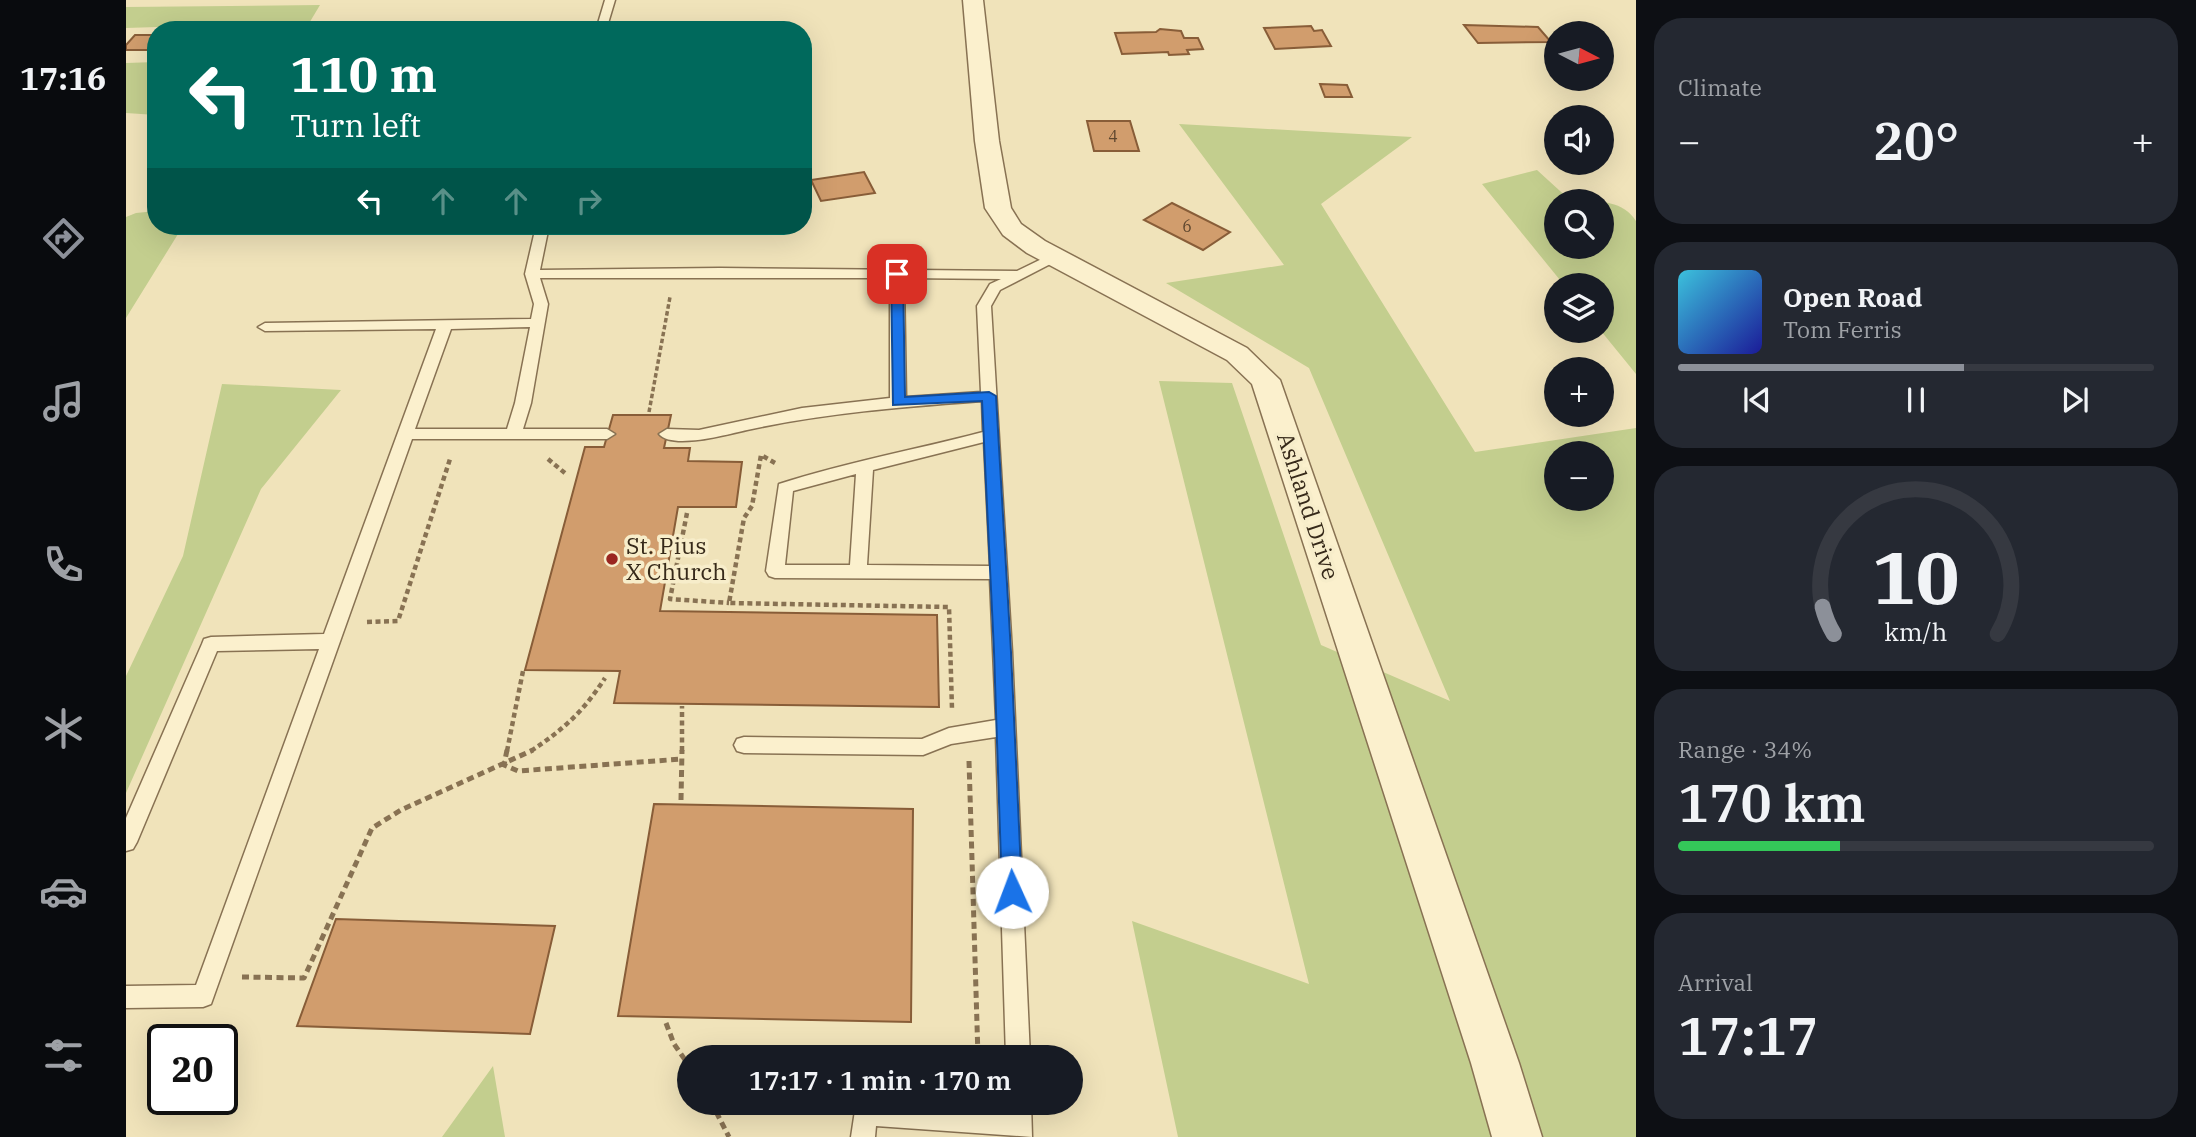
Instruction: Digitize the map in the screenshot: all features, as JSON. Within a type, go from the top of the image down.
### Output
[{"type":"street","name":"Ashland Drive","points":[[973,0],[987,141],[998,208],[1012,229],[1022,239],[1237,354],[1265,380],[1496,1063],[1517,1137]]},
{"type":"lane","points":[[604,21],[610,0]]},
{"type":"lane","points":[[514,433],[523,402],[541,304],[533,274],[540,235]]},
{"type":"lane","points":[[1018,1045],[1006,727],[984,306],[995,287],[1057,257]]},
{"type":"lane","points":[[533,274],[720,272],[1022,275]]},
{"type":"lane","points":[[897,274],[898,402]]},
{"type":"lane","points":[[265,327],[537,323]]},
{"type":"lane","points":[[126,997],[203,996],[445,325]]},
{"type":"lane","points":[[667,434],[699,435],[802,414],[898,402],[989,396]]},
{"type":"lane","points":[[405,434],[607,434]]},
{"type":"lane","points":[[990,435],[824,475],[785,488],[775,571],[998,573]]},
{"type":"lane","points":[[858,572],[865,466]]},
{"type":"lane","points":[[126,842],[211,644],[334,631]]},
{"type":"lane","points":[[744,745],[923,747],[959,734],[1006,727]]},
{"type":"lane","points":[[863,1137],[864,1113],[1020,1121]]},
{"type":"path","points":[[649,412],[675,272]]},
{"type":"path","points":[[334,631],[398,621],[453,450]]},
{"type":"path","points":[[729,603],[744,518],[752,506],[761,455]]},
{"type":"path","points":[[545,457],[566,474]]},
{"type":"path","points":[[687,513],[670,599],[729,603],[948,607],[950,701],[969,761],[978,1045]]},
{"type":"path","points":[[504,765],[523,671]]},
{"type":"path","points":[[210,977],[304,978],[372,828],[393,812],[504,765],[538,746],[584,713],[606,678]]},
{"type":"path","points":[[681,800],[682,706]]},
{"type":"path","points":[[504,765],[518,771],[682,759]]},
{"type":"path","points":[[666,1023],[677,1048]]},
{"type":"path","points":[[718,1115],[729,1137]]},
{"type":"green space","points":[[320,5],[310,21],[147,21],[147,27],[126,28],[126,7]]},
{"type":"green space","points":[[147,62],[147,114],[126,113],[126,63]]},
{"type":"green space","points":[[1179,124],[1412,137],[1321,204],[1475,452],[1544,442],[1544,511],[1614,511],[1614,441],[1549,441],[1636,428],[1636,1137],[1178,1137],[1132,921],[1309,984],[1159,381],[1232,383],[1321,645],[1450,701],[1309,368],[1166,283],[1284,265]]},
{"type":"green space","points":[[1537,170],[1558,189],[1544,189],[1544,259],[1614,259],[1614,204],[1631,214],[1636,221],[1636,374],[1611,343],[1614,343],[1614,273],[1554,273],[1482,184]]},
{"type":"green space","points":[[147,212],[147,235],[177,235],[126,318],[126,217]]},
{"type":"green space","points":[[222,384],[341,390],[261,489],[126,793],[126,676],[183,556]]},
{"type":"green space","points":[[493,1066],[505,1137],[442,1137]]},
{"type":"building","points":[[1464,25],[1538,27],[1544,34],[1544,42],[1478,43]]},
{"type":"building","points":[[1311,26],[1314,31],[1322,30],[1331,46],[1275,49],[1264,28]]},
{"type":"building","points":[[1160,29],[1181,31],[1184,38],[1198,38],[1203,49],[1187,50],[1189,54],[1122,54],[1115,33],[1156,32]]},
{"type":"building","points":[[135,35],[147,35],[147,50],[126,50],[126,45]]},
{"type":"building","points":[[1320,84],[1347,85],[1352,97],[1325,97]]},
{"type":"building","points":[[1087,121],[1130,121],[1139,151],[1094,151]]},
{"type":"building","points":[[864,172],[875,193],[821,201],[812,180]]},
{"type":"building","points":[[1172,203],[1230,232],[1203,250],[1144,220]]},
{"type":"building","name":"St. Pius X Church","points":[[613,415],[671,415],[664,448],[690,448],[688,461],[742,462],[736,507],[678,507],[660,611],[937,615],[939,707],[614,703],[620,671],[525,670],[585,447],[604,447]]},
{"type":"building","points":[[654,804],[913,809],[911,1022],[618,1016]]},
{"type":"building","points":[[336,919],[555,926],[530,1034],[297,1026]]},
{"type":"place","name":"St. Pius X Church","points":[[612,559]]},
{"type":"route","points":[[897,274],[898,402],[989,396],[1003,652],[1012,892]]}]
